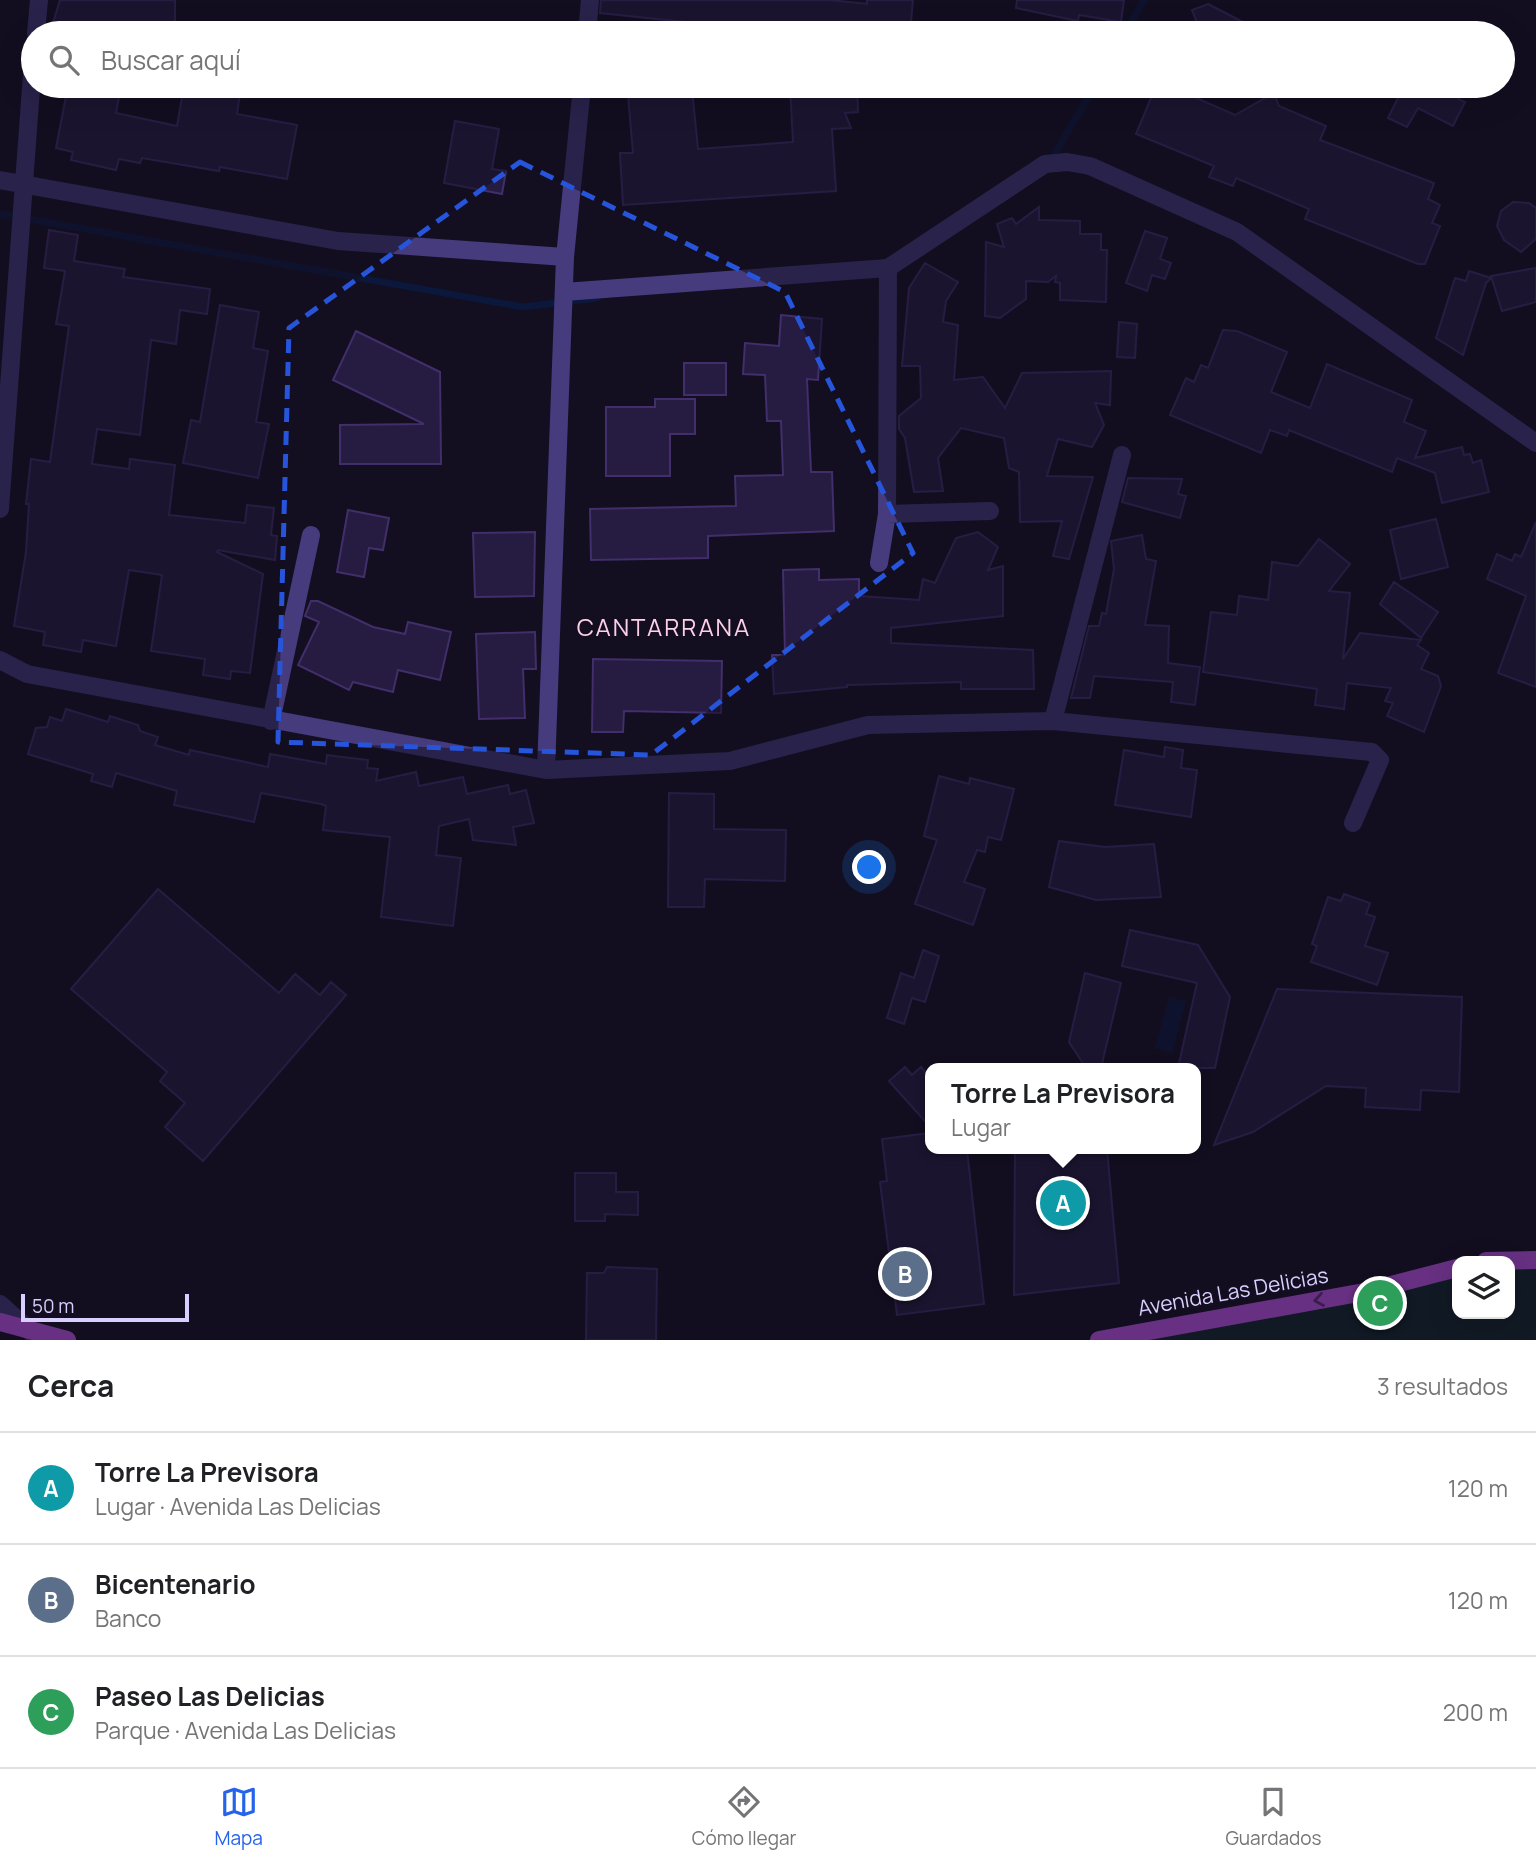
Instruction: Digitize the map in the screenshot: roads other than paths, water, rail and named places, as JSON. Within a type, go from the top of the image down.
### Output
[{"type":"main road","points":[[1515,1260],[1536,1260]]},
{"type":"main road","name":"Avenida Las Delicias","points":[[1098,1340],[1364,1292],[1452,1269]]},
{"type":"main road","points":[[0,1322],[67,1340]]},
{"type":"street","points":[[37,21],[39,0]]},
{"type":"street","points":[[588,21],[590,0]]},
{"type":"street","points":[[0,509],[30,98]]},
{"type":"street","points":[[546,770],[563,293],[581,98]]},
{"type":"street","points":[[563,293],[888,268],[1045,164],[1067,162],[1090,166],[1237,232],[1536,443]]},
{"type":"street","points":[[0,180],[23,181],[338,241],[565,257]]},
{"type":"street","points":[[879,563],[887,514],[888,268]]},
{"type":"street","points":[[1053,721],[1122,455]]},
{"type":"street","points":[[887,514],[990,511]]},
{"type":"street","points":[[271,721],[311,535]]},
{"type":"street","points":[[0,660],[27,674],[546,770],[730,761],[868,725],[1053,721],[1372,752],[1380,760],[1353,823]]},
{"type":"street","points":[[0,1304],[31,1332]]},
{"type":"water","points":[[1169,997],[1186,1001],[1172,1053],[1155,1048]]},
{"type":"waterway","points":[[1132,21],[1144,0]]},
{"type":"waterway","points":[[1051,160],[1088,98]]},
{"type":"waterway","points":[[0,214],[523,307],[597,298]]},
{"type":"place","name":"Torre La Previsora","points":[[1063,1203]]},
{"type":"place","name":"Bicentenario","points":[[905,1274]]},
{"type":"place","name":"Paseo Las Delicias","points":[[1380,1303]]},
{"type":"district","name":"CANTARRANA","points":[[664,628]]}]
